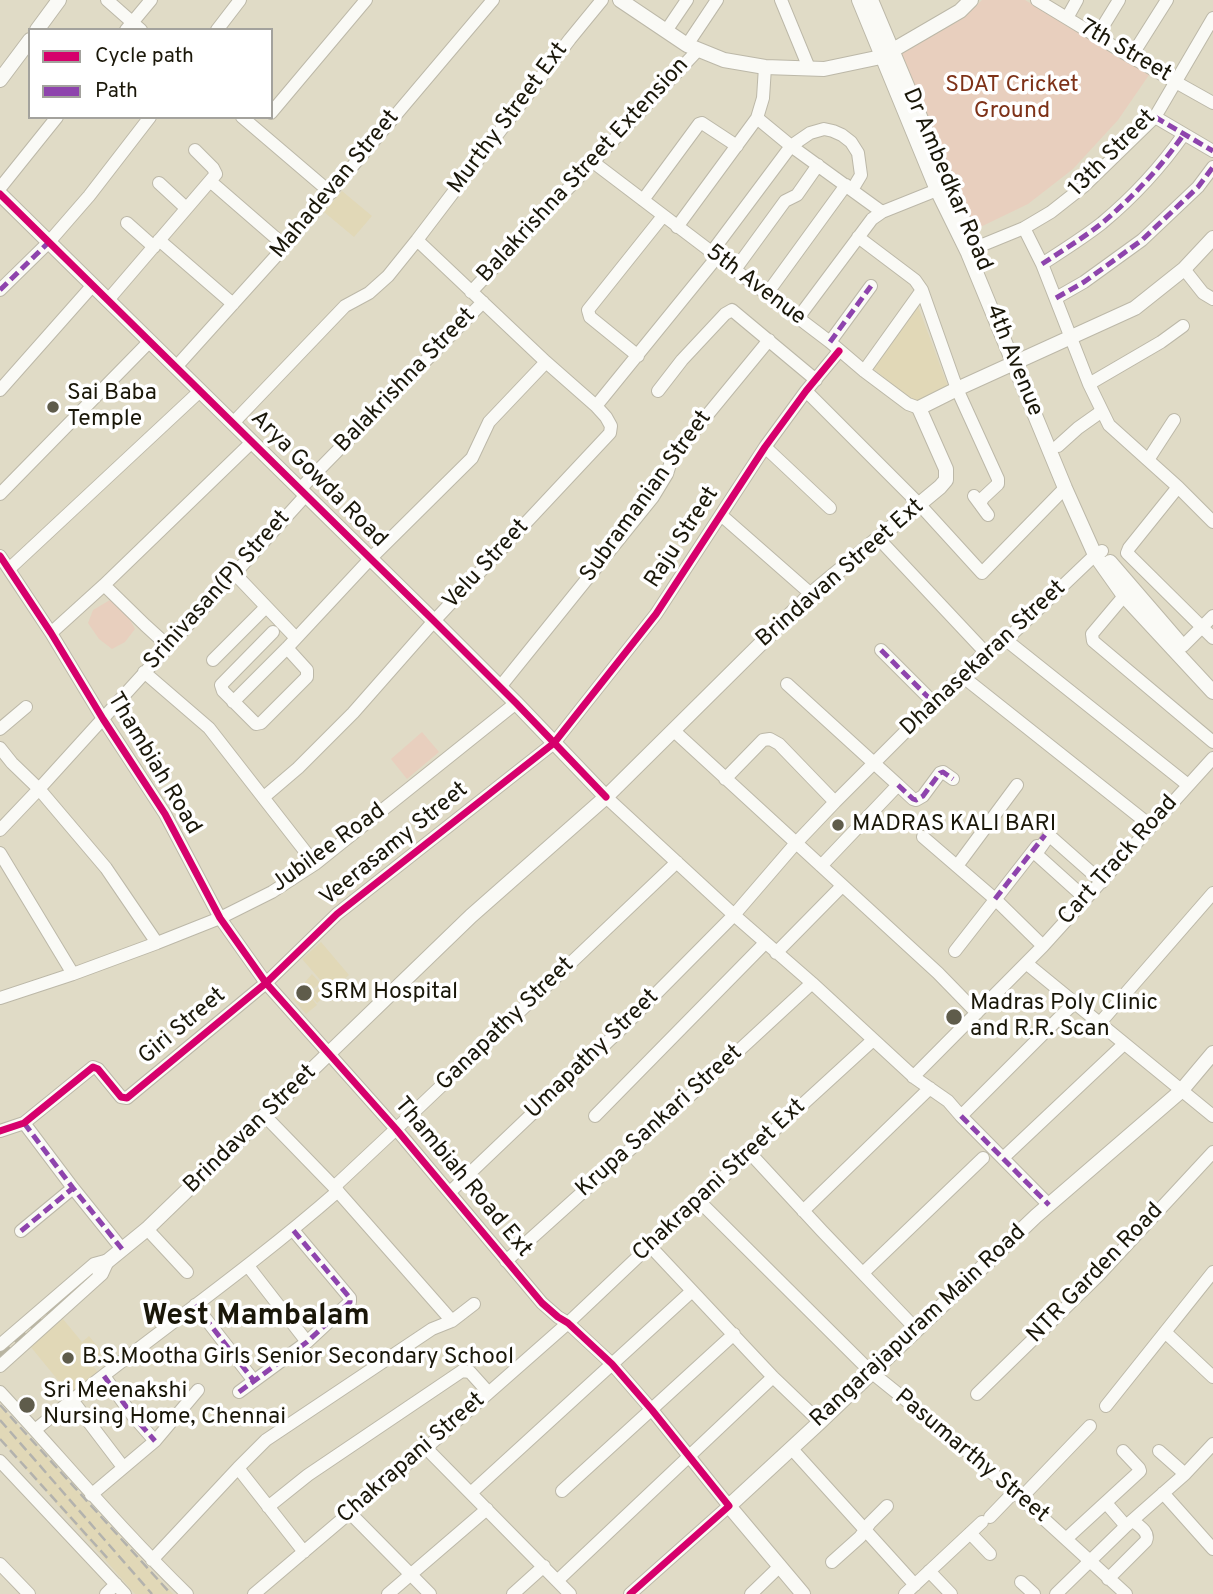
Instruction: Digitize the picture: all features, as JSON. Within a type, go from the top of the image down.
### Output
[{"type":"main road","points":[[38,28],[59,0]]},
{"type":"main road","points":[[620,0],[692,47],[724,60],[765,67],[824,69],[886,54],[960,11],[971,0]]},
{"type":"main road","name":"4th Avenue","points":[[859,0],[886,54],[937,190],[1019,362],[1065,488],[1098,553],[1124,596],[1213,692]]},
{"type":"main road","name":"Dr Ambedkar Road","points":[[871,0],[886,54],[975,248],[1019,362],[1058,446],[1098,553],[1104,555],[1213,679]]},
{"type":"main road","points":[[0,80],[28,43]]},
{"type":"main road","name":"Arya Gowda Road","points":[[0,191],[434,621],[606,797]]},
{"type":"main road","points":[[919,408],[957,388],[1135,308],[1184,269],[1213,238]]},
{"type":"main road","name":"Brindavan Street Ext","points":[[606,797],[811,594],[920,505],[946,480],[947,474],[937,446],[919,408]]},
{"type":"main road","name":"Brindavan Street","points":[[103,1264],[147,1229],[471,916],[606,797]]},
{"type":"main road","name":"Rangarajapuram Main Road","points":[[729,1506],[1049,1205],[1181,1091],[1213,1053]]},
{"type":"main road","points":[[729,1506],[803,1594]]},
{"type":"street","points":[[107,0],[133,27],[151,0]]},
{"type":"street","points":[[219,28],[240,0]]},
{"type":"street","points":[[273,111],[366,0]]},
{"type":"street","name":"Mahadevan Street","points":[[176,367],[331,193],[493,0]]},
{"type":"street","name":"Murthy Street Ext","points":[[233,423],[345,306],[369,293],[388,276],[602,0]]},
{"type":"street","points":[[666,31],[687,0]]},
{"type":"street","name":"Balakrishna Street Extension","points":[[471,292],[593,162],[692,47],[716,0]]},
{"type":"street","points":[[781,0],[809,68]]},
{"type":"street","name":"7th Street","points":[[1037,0],[1212,101]]},
{"type":"street","points":[[1067,18],[1077,0]]},
{"type":"street","points":[[1097,36],[1119,0]]},
{"type":"street","points":[[1132,57],[1167,0]]},
{"type":"street","name":"13th Street","points":[[975,248],[1024,228],[1051,212],[1084,186],[1155,117],[1213,18]]},
{"type":"street","points":[[677,227],[757,118],[763,98],[765,67]]},
{"type":"street","points":[[1155,117],[1213,151]]},
{"type":"street","points":[[757,118],[882,212]]},
{"type":"street","points":[[0,191],[55,119]]},
{"type":"street","points":[[0,290],[49,242],[89,196],[148,119]]},
{"type":"street","points":[[244,119],[331,193]]},
{"type":"street","points":[[257,130],[267,119]]},
{"type":"street","points":[[643,200],[699,124],[702,123],[737,146]]},
{"type":"street","points":[[596,406],[638,356],[714,255],[791,145],[810,133],[824,130],[842,135],[858,153],[861,175],[766,295]]},
{"type":"street","points":[[1042,264],[1119,208],[1166,160],[1184,134]]},
{"type":"street","points":[[108,300],[213,177],[213,167],[195,150]]},
{"type":"street","name":"5th Avenue","points":[[593,162],[864,371],[908,404],[919,408]]},
{"type":"street","points":[[734,271],[785,201],[797,195],[818,165]]},
{"type":"street","points":[[1056,298],[1084,282],[1142,240],[1198,187],[1213,167]]},
{"type":"street","points":[[213,177],[285,246]]},
{"type":"street","points":[[159,183],[186,208]]},
{"type":"street","points":[[798,318],[872,219],[882,212],[937,190]]},
{"type":"street","points":[[638,356],[590,317],[588,310],[663,216]]},
{"type":"street","points":[[127,223],[157,243],[233,304]]},
{"type":"street","points":[[1024,228],[1042,264],[1089,384],[1109,425],[1213,522]]},
{"type":"street","points":[[859,237],[915,280],[922,290],[957,388],[998,479],[998,484],[983,498],[981,505]]},
{"type":"street","name":"Velu Street","points":[[264,797],[298,768],[353,713],[434,621],[610,433],[611,426],[596,406],[545,362],[417,240]]},
{"type":"street","points":[[1184,269],[1203,293],[1213,299]]},
{"type":"street","points":[[0,390],[93,285]]},
{"type":"street","name":"Raju Street","points":[[554,743],[656,614],[765,447],[816,380],[872,286]]},
{"type":"street","points":[[864,371],[922,290]]},
{"type":"street","name":"Balakrishna Street","points":[[303,492],[483,302]]},
{"type":"street","points":[[658,391],[682,360],[725,314],[732,310],[816,380]]},
{"type":"street","points":[[1089,384],[1183,326]]},
{"type":"street","name":"Subramanian Street","points":[[500,687],[653,498],[667,474],[672,458],[769,340]]},
{"type":"street","points":[[0,494],[150,341]]},
{"type":"street","points":[[233,702],[370,559],[472,458],[489,422],[545,362]]},
{"type":"street","points":[[9,569],[200,391]]},
{"type":"street","points":[[806,391],[920,505],[985,576],[1065,488]]},
{"type":"street","points":[[1058,446],[1102,411]]},
{"type":"street","points":[[1148,460],[1174,420]]},
{"type":"street","points":[[51,633],[252,442]]},
{"type":"street","points":[[765,447],[830,508]]},
{"type":"street","points":[[1178,487],[1129,548],[1128,553],[1213,638]]},
{"type":"street","name":"Srinivasan(P) Street","points":[[0,830],[235,574],[303,492]]},
{"type":"street","points":[[721,515],[811,594]]},
{"type":"street","points":[[878,538],[985,652]]},
{"type":"street","name":"Dhanasekaran Street","points":[[796,843],[985,652],[1006,640],[1098,553]]},
{"type":"street","name":"Thambiah Road","points":[[0,556],[165,814],[220,918],[266,983],[330,1054]]},
{"type":"street","points":[[235,574],[296,638]]},
{"type":"street","points":[[104,585],[168,646]]},
{"type":"street","points":[[1124,596],[1092,634],[1092,639],[1213,741]]},
{"type":"street","points":[[214,660],[266,607]]},
{"type":"street","points":[[1183,646],[1213,616]]},
{"type":"street","points":[[273,632],[222,684],[221,689],[254,723],[258,724],[307,677],[307,670],[286,648]]},
{"type":"street","points":[[1006,640],[1188,785]]},
{"type":"street","points":[[880,650],[934,703]]},
{"type":"street","points":[[144,672],[209,727],[315,864]]},
{"type":"street","points":[[962,676],[1151,825]]},
{"type":"street","points":[[787,684],[913,799],[923,796],[942,772],[953,779]]},
{"type":"street","name":"Jubilee Road","points":[[0,998],[157,943],[220,918],[272,892],[315,864],[516,703]]},
{"type":"street","points":[[0,729],[26,707]]},
{"type":"street","points":[[673,730],[977,1013]]},
{"type":"street","points":[[725,779],[763,740],[770,739],[779,744],[835,802]]},
{"type":"street","name":"Veerasamy Street","points":[[266,983],[337,914],[554,743]]},
{"type":"street","points":[[0,748],[106,868],[157,943]]},
{"type":"street","name":"Cart Track Road","points":[[913,1077],[1043,946],[1213,758]]},
{"type":"street","points":[[821,866],[898,785]]},
{"type":"street","points":[[957,866],[1017,785]]},
{"type":"street","points":[[606,797],[913,1077],[948,1101],[1049,1205]]},
{"type":"street","points":[[955,951],[1045,835]]},
{"type":"street","points":[[923,837],[996,899],[1043,946]]},
{"type":"street","points":[[1086,899],[1035,853],[1048,837],[1102,882]]},
{"type":"street","name":"Umapathy Street","points":[[450,1192],[618,1032],[734,915],[796,843]]},
{"type":"street","points":[[1052,868],[1067,851]]},
{"type":"street","points":[[0,853],[73,974]]},
{"type":"street","name":"Ganapathy Street","points":[[35,1430],[293,1230],[677,862]]},
{"type":"street","points":[[776,953],[842,886]]},
{"type":"street","points":[[1099,1024],[1213,893]]},
{"type":"street","points":[[595,1116],[765,943]]},
{"type":"street","points":[[1026,964],[1213,1116]]},
{"type":"street","name":"Giri Street","points":[[24,1123],[93,1067],[127,1098],[266,983]]},
{"type":"street","name":"Krupa Sankari Street","points":[[506,1261],[812,983]]},
{"type":"street","points":[[961,1115],[1074,1003]]},
{"type":"street","name":"Chakrapani Street Ext","points":[[568,1322],[873,1040]]},
{"type":"street","points":[[1003,1158],[1124,1044]]},
{"type":"street","name":"Thambiah Road Ext","points":[[330,1054],[542,1303],[568,1322],[612,1364],[729,1506]]},
{"type":"street","points":[[803,1211],[930,1088]]},
{"type":"street","points":[[265,1116],[336,1189],[452,1321]]},
{"type":"street","points":[[0,1131],[24,1123],[122,1249]]},
{"type":"street","points":[[749,1152],[916,1329]]},
{"type":"street","name":"NTR Garden Road","points":[[977,1394],[1098,1276],[1213,1152]]},
{"type":"street","points":[[863,1273],[983,1158]]},
{"type":"street","points":[[21,1231],[73,1188]]},
{"type":"street","name":"Pasumarthy Street","points":[[698,1200],[871,1373],[1018,1495],[1126,1594]]},
{"type":"street","points":[[147,1229],[187,1272]]},
{"type":"street","points":[[239,1392],[307,1342],[351,1300],[293,1230]]},
{"type":"street","points":[[650,1246],[773,1377],[820,1422]]},
{"type":"street","points":[[0,1345],[94,1264],[103,1264],[102,1274],[0,1366]]},
{"type":"street","points":[[247,1266],[307,1342]]},
{"type":"street","points":[[1106,1406],[1213,1272]]},
{"type":"street","points":[[472,1492],[692,1291]]},
{"type":"street","points":[[195,1304],[254,1381]]},
{"type":"street","points":[[152,1560],[265,1440],[432,1329],[452,1321],[474,1304]]},
{"type":"street","name":"Chakrapani Street","points":[[254,1594],[426,1448],[568,1322]]},
{"type":"street","points":[[1164,1332],[1213,1377]]},
{"type":"street","points":[[562,1492],[734,1334]]},
{"type":"street","points":[[268,1507],[308,1475],[462,1371],[470,1372],[488,1392]]},
{"type":"street","points":[[104,1376],[155,1441]]},
{"type":"street","points":[[558,1581],[773,1377]]},
{"type":"street","points":[[91,1494],[155,1441],[198,1390]]},
{"type":"street","points":[[0,1392],[152,1560],[187,1594]]},
{"type":"street","points":[[72,1400],[123,1467]]},
{"type":"street","points":[[791,1448],[866,1530],[910,1589],[986,1519],[1018,1495],[1090,1426]]},
{"type":"street","points":[[1056,1594],[1182,1477],[1213,1444]]},
{"type":"street","points":[[426,1448],[570,1594]]},
{"type":"street","points":[[1067,1538],[1140,1471],[1123,1451]]},
{"type":"street","points":[[1157,1455],[1182,1477]]},
{"type":"street","points":[[0,1461],[125,1594]]},
{"type":"street","points":[[237,1468],[304,1552]]},
{"type":"street","points":[[1163,1493],[1213,1549]]},
{"type":"street","points":[[1106,1503],[1147,1533],[1148,1537],[1108,1578]]},
{"type":"street","name":"Rangarajapuram Main Road","points":[[631,1594],[729,1506]]},
{"type":"street","points":[[832,1562],[887,1506]]},
{"type":"street","points":[[388,1594],[488,1509]]},
{"type":"street","points":[[350,1513],[430,1594]]},
{"type":"street","points":[[970,1533],[990,1554]]},
{"type":"street","points":[[0,1564],[29,1594]]},
{"type":"street","points":[[513,1594],[544,1566]]},
{"type":"street","points":[[751,1594],[780,1566]]},
{"type":"street","points":[[929,1571],[951,1594]]},
{"type":"street","points":[[1021,1582],[1034,1594]]},
{"type":"street","points":[[106,1594],[116,1584]]},
{"type":"shaded area","points":[[342,191],[372,216],[354,237],[324,212]]},
{"type":"shaded area","points":[[916,301],[949,389],[924,401],[912,400],[870,366]]},
{"type":"shaded area","points":[[321,942],[349,975],[317,1003],[310,995],[323,983],[302,959]]},
{"type":"shaded area","name":"SRM Hospital","points":[[312,974],[320,983],[308,994],[317,1005],[306,1014],[293,999]]},
{"type":"shaded area","name":"B.S.Mootha Girls Senior Secondary School","points":[[63,1319],[82,1342],[89,1336],[103,1353],[91,1363],[99,1374],[71,1396],[30,1346]]},
{"type":"shaded area","points":[[0,1405],[173,1594],[135,1594],[0,1439]]},
{"type":"green space","name":"SDAT Cricket Ground","points":[[982,0],[1025,0],[1149,75],[1118,120],[1073,169],[1028,204],[970,232],[892,58],[964,18]]},
{"type":"green space","points":[[110,600],[129,618],[135,629],[125,642],[112,649],[99,639],[88,623],[93,610]]},
{"type":"green space","points":[[422,732],[439,752],[407,779],[391,759]]},
{"type":"tunnel","points":[[0,1357],[98,1269]]},
{"type":"railway","points":[[0,1405],[171,1594]]},
{"type":"railway","points":[[0,1420],[152,1594]]},
{"type":"railway","points":[[0,1439],[110,1561]]},
{"type":"marked path","points":[[1155,117],[1213,151]]},
{"type":"marked path","points":[[1042,264],[1102,223],[1135,193],[1184,134]]},
{"type":"marked path","points":[[1056,298],[1084,282],[1142,240],[1198,187],[1213,167]]},
{"type":"marked path","points":[[0,290],[49,242]]},
{"type":"marked path","points":[[830,342],[871,286]]},
{"type":"marked path","points":[[881,650],[934,703]]},
{"type":"marked path","points":[[898,785],[916,800],[923,796],[940,773],[943,772],[953,779]]},
{"type":"marked path","points":[[995,899],[1045,835]]},
{"type":"marked path","points":[[961,1116],[1049,1205]]},
{"type":"marked path","points":[[24,1123],[122,1249]]},
{"type":"marked path","points":[[21,1231],[73,1188]]},
{"type":"marked path","points":[[239,1392],[307,1342],[350,1302],[350,1298],[293,1230]]},
{"type":"marked path","points":[[195,1305],[254,1381]]},
{"type":"marked path","points":[[104,1376],[155,1441]]},
{"type":"cycle path","points":[[0,194],[434,621],[606,797]]},
{"type":"cycle path","points":[[0,1131],[24,1123],[93,1067],[98,1069],[121,1097],[127,1098],[266,983],[337,914],[554,743],[656,614],[765,447],[839,351]]},
{"type":"cycle path","points":[[0,556],[165,814],[220,918],[266,983],[396,1129],[542,1303],[612,1364],[729,1506],[630,1594]]},
{"type":"place","name":"Sai Baba Temple","points":[[53,407]]},
{"type":"place","name":"MADRAS KALI BARI","points":[[838,825]]},
{"type":"place","name":"SRM Hospital","points":[[304,993]]},
{"type":"place","name":"Madras Poly Clinic and R.R. Scan","points":[[954,1017]]},
{"type":"place","name":"B.S.Mootha Girls Senior Secondary School","points":[[68,1358]]},
{"type":"place","name":"Sri Meenakshi Nursing Home, Chennai","points":[[27,1405]]},
{"type":"district","name":"West Mambalam","points":[[256,1318]]}]
